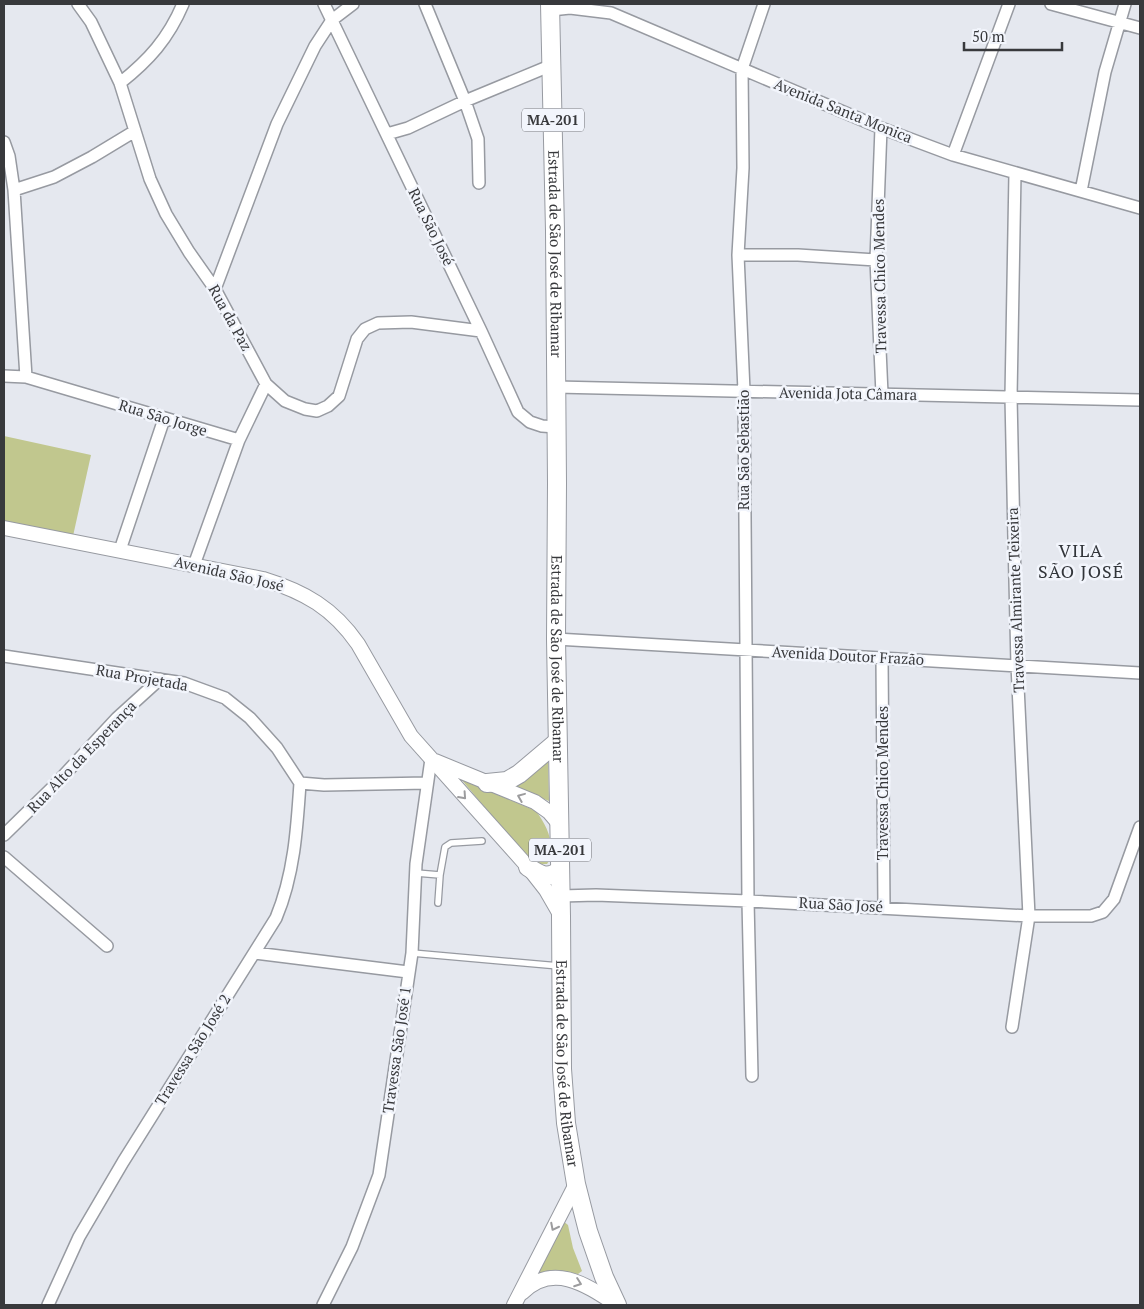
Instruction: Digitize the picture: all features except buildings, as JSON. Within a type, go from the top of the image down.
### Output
[{"type":"main road","name":"Estrada de São José de Ribamar","points":[[551,7],[556,388],[557,742],[560,825],[562,1068],[566,1123],[576,1184],[588,1231],[604,1277],[617,1305]]},
{"type":"main road","points":[[487,783],[507,781],[519,774],[557,742]]},
{"type":"main road","points":[[528,867],[544,876],[550,876],[560,870]]},
{"type":"street","name":"Rua da Paz","points":[[78,4],[91,22],[120,83],[150,179],[166,214],[189,252],[215,289],[266,384],[285,401],[305,410],[317,411],[328,406],[339,396],[357,339],[365,329],[378,323],[411,322],[481,330]]},
{"type":"street","points":[[120,83],[140,67],[161,44],[183,4]]},
{"type":"street","name":"Rua São José","points":[[324,4],[481,330],[518,412],[530,422],[542,426],[556,427]]},
{"type":"street","points":[[215,289],[276,124],[315,46],[332,20],[353,4]]},
{"type":"street","points":[[425,4],[465,101],[478,139],[480,182]]},
{"type":"street","name":"Rua São Sebastião","points":[[752,1076],[748,901],[744,392],[738,255],[743,168],[742,69],[764,4]]},
{"type":"street","points":[[953,155],[1009,4]]},
{"type":"street","points":[[1051,4],[1140,28]]},
{"type":"street","points":[[1081,191],[1105,72],[1125,4]]},
{"type":"street","name":"Avenida Santa Monica","points":[[551,7],[571,6],[611,13],[881,128],[953,155],[1140,208]]},
{"type":"street","points":[[387,134],[408,128],[465,101],[552,64]]},
{"type":"street","name":"Travessa Chico Mendes","points":[[881,128],[876,260],[882,394]]},
{"type":"street","points":[[14,190],[54,176],[92,157],[135,131]]},
{"type":"street","points":[[4,142],[14,190],[26,377]]},
{"type":"street","name":"Travessa Almirante Teixeira","points":[[1012,1027],[1029,916],[1017,666],[1011,397],[1015,173]]},
{"type":"street","points":[[738,255],[798,255],[876,260]]},
{"type":"street","name":"Rua São Jorge","points":[[4,376],[26,377],[239,440]]},
{"type":"street","points":[[194,565],[239,440],[266,384]]},
{"type":"street","name":"Avenida Jota Câmara","points":[[556,388],[1140,400]]},
{"type":"street","points":[[120,550],[164,419]]},
{"type":"street","name":"Avenida São José","points":[[4,528],[263,579],[288,587],[325,608],[353,637],[404,725],[431,759],[528,867],[546,890],[561,916]]},
{"type":"street","name":"Avenida Doutor Frazão","points":[[556,639],[1140,673]]},
{"type":"street","name":"Rua Projetada","points":[[4,656],[184,683],[225,698],[250,718],[277,748],[300,783]]},
{"type":"street","name":"Travessa Chico Mendes","points":[[882,658],[884,908]]},
{"type":"street","name":"Rua Alto da Esperança","points":[[4,835],[52,788],[117,718],[160,679]]},
{"type":"street","name":"Avenida São José","points":[[431,759],[542,806],[560,825]]},
{"type":"street","name":"Travessa São José 1","points":[[323,1305],[352,1247],[379,1175],[412,953],[416,873],[431,759]]},
{"type":"street","points":[[300,783],[427,783]]},
{"type":"street","name":"Travessa São José 2","points":[[48,1305],[80,1237],[123,1162],[276,918],[284,901],[293,860],[300,783]]},
{"type":"street","name":"Rua São José","points":[[561,896],[596,895],[748,901],[1029,916],[1091,916],[1103,912],[1114,899],[1140,827]]},
{"type":"street","points":[[4,857],[107,946]]},
{"type":"street","points":[[254,953],[408,972]]},
{"type":"street","points":[[516,1301],[576,1184]]},
{"type":"street","points":[[516,1301],[536,1282],[558,1277],[583,1284],[617,1305]]},
{"type":"lane","points":[[438,903],[440,875],[447,844],[482,841]]},
{"type":"lane","points":[[416,873],[440,875]]},
{"type":"lane","points":[[412,953],[561,966]]},
{"type":"green space","points":[[4,436],[91,455],[73,536],[4,521]]},
{"type":"green space","points":[[548,758],[549,801],[509,785]]},
{"type":"green space","points":[[461,779],[536,811],[544,822],[549,834],[551,854],[547,864],[536,864],[527,858]]},
{"type":"green space","points":[[563,1221],[568,1225],[573,1248],[582,1271],[578,1274],[557,1271],[547,1272],[528,1281]]},
{"type":"district","name":"VILA SÃO JOSÉ","points":[[1081,561]]}]
